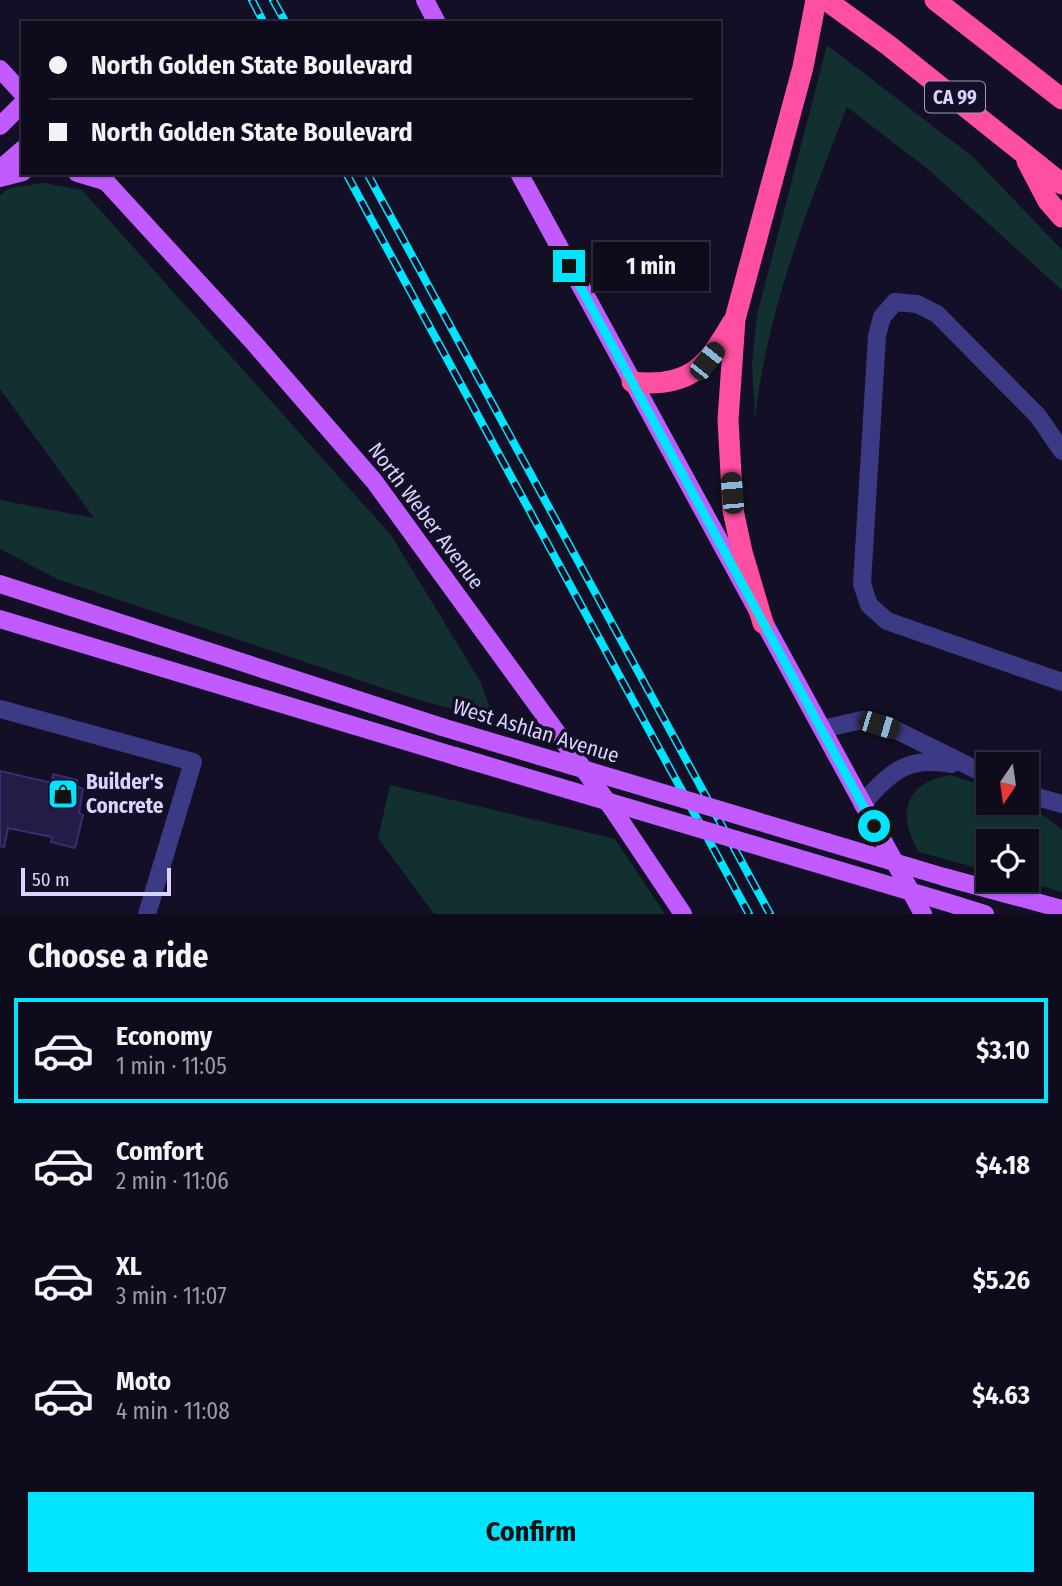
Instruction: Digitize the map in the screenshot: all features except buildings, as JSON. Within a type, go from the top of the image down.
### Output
[{"type":"highway","points":[[764,624],[742,552],[733,510],[728,420],[735,319],[797,89],[816,0]]},
{"type":"highway","name":"CA 99","points":[[826,0],[1062,184]]},
{"type":"highway","points":[[934,0],[1062,99]]},
{"type":"highway","points":[[1021,150],[1048,201],[1062,217]]},
{"type":"highway","points":[[632,382],[655,385],[690,376],[719,346],[735,319]]},
{"type":"main road","points":[[425,0],[437,21]]},
{"type":"main road","points":[[0,69],[21,92]]},
{"type":"main road","points":[[0,126],[21,105]]},
{"type":"main road","points":[[0,169],[21,151]]},
{"type":"main road","points":[[0,178],[21,173]]},
{"type":"main road","points":[[520,175],[923,914]]},
{"type":"main road","name":"North Weber Avenue","points":[[102,178],[254,343],[374,481],[614,811],[683,914]]},
{"type":"main road","name":"West Ashlan Avenue","points":[[0,584],[442,727],[944,877],[1062,909]]},
{"type":"main road","points":[[0,620],[985,914]]},
{"type":"lane","points":[[1062,452],[1038,416],[937,314],[917,303],[895,302],[882,317],[877,336],[862,584],[869,605],[887,621],[1062,682]]},
{"type":"lane","points":[[0,709],[193,762],[147,914]]},
{"type":"lane","points":[[822,729],[862,720],[896,730],[976,770]]},
{"type":"lane","points":[[862,804],[907,764],[926,760],[971,767]]},
{"type":"lane","points":[[1040,798],[1062,804]]},
{"type":"green space","points":[[827,45],[972,156],[1062,250],[1062,290],[929,170],[847,107],[804,221],[779,299],[755,419],[752,362],[757,315]]},
{"type":"green space","points":[[43,183],[82,190],[391,535],[480,681],[495,721],[409,697],[57,579],[0,549],[0,500],[94,518],[0,389],[0,195],[10,188]]},
{"type":"green space","points":[[951,775],[976,784],[976,816],[1040,816],[1040,814],[1062,830],[1062,892],[1039,885],[1039,829],[976,829],[976,867],[919,852],[908,825],[909,802],[915,792],[935,779]]},
{"type":"green space","points":[[390,785],[615,839],[665,914],[434,914],[378,838]]},
{"type":"railway","points":[[252,0],[263,21]]},
{"type":"railway","points":[[273,0],[285,21]]},
{"type":"railway","points":[[347,175],[749,914]]},
{"type":"railway","points":[[368,175],[770,914]]},
{"type":"place","name":"Builder's Concrete","points":[[63,794]]},
{"type":"route","points":[[569,266],[874,826]]}]
